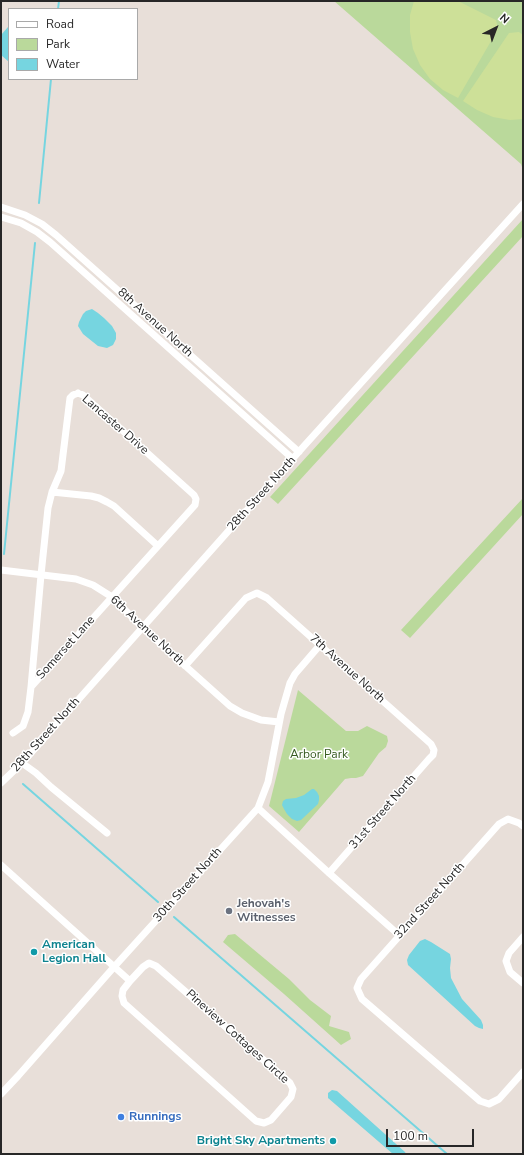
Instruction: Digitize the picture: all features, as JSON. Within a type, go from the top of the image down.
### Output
[{"type":"street","name":"28th Street North","points":[[1,783],[22,763],[299,452],[523,204]]},
{"type":"street","name":"8th Avenue North","points":[[3,205],[42,224],[56,235],[299,452]]},
{"type":"street","points":[[1,217],[3,205]]},
{"type":"street","name":"8th Avenue North","points":[[1,217],[21,224],[37,232],[50,242],[293,459]]},
{"type":"street","name":"Lancaster Drive","points":[[41,575],[48,508],[52,492],[61,471],[70,398],[78,393],[83,395],[194,495],[196,499],[195,505],[112,597]]},
{"type":"street","points":[[52,492],[91,496],[107,502],[114,506],[158,546]]},
{"type":"street","name":"6th Avenue North","points":[[1,570],[76,579],[93,585],[112,597],[143,628],[230,706],[242,713],[261,720],[279,722]]},
{"type":"street","name":"Somerset Lane","points":[[31,687],[41,575]]},
{"type":"street","name":"7th Avenue North","points":[[185,666],[246,598],[257,593],[268,598],[431,744],[434,750]]},
{"type":"street","name":"Somerset Lane","points":[[31,687],[112,597]]},
{"type":"street","name":"30th Street North","points":[[1,1094],[258,808],[268,782],[279,722],[290,683],[295,674],[320,645]]},
{"type":"street","points":[[13,733],[22,726],[28,712],[31,687]]},
{"type":"street","name":"31st Street North","points":[[329,874],[433,755],[434,750]]},
{"type":"street","points":[[22,763],[107,833]]},
{"type":"street","points":[[258,808],[329,874],[399,935]]},
{"type":"street","name":"32nd Street North","points":[[523,826],[508,818],[499,824],[399,935],[361,979],[357,988],[362,999],[480,1100],[489,1104],[499,1099],[523,1072]]},
{"type":"street","points":[[1,865],[130,981]]},
{"type":"street","points":[[523,937],[509,953],[506,961],[510,972],[523,983]]},
{"type":"street","name":"Pineview Cottages Circle","points":[[149,964],[156,966],[290,1083],[292,1089],[291,1097],[271,1120],[264,1124],[256,1121],[124,1002],[122,996],[123,990],[130,981],[143,967],[149,964]]},
{"type":"green space","points":[[334,1],[523,1],[523,170],[521,164]]},
{"type":"green space","points":[[414,1],[458,1],[496,20],[498,29],[458,98],[443,90],[430,79],[420,65],[413,49],[410,32],[410,15]]},
{"type":"green space","points":[[519,32],[523,35],[523,119],[510,120],[493,117],[477,110],[463,101],[509,33]]},
{"type":"green space","points":[[523,219],[523,236],[278,504],[270,497]]},
{"type":"green space","points":[[523,498],[523,514],[410,638],[401,630]]},
{"type":"green space","name":"Arbor Park","points":[[298,690],[346,731],[358,731],[367,726],[387,736],[388,741],[386,747],[379,753],[363,776],[345,779],[299,832],[269,806]]},
{"type":"green space","points":[[235,934],[289,979],[310,1000],[331,1016],[329,1026],[349,1032],[351,1039],[341,1045],[223,942],[228,935]]},
{"type":"water","points":[[8,27],[8,61],[1,55],[1,35]]},
{"type":"water","points":[[92,309],[112,326],[116,333],[116,339],[113,345],[107,348],[98,346],[83,334],[78,326],[83,314]]},
{"type":"water","points":[[312,789],[317,792],[319,796],[318,804],[301,820],[297,821],[292,819],[282,805],[283,801],[304,795]]},
{"type":"water","points":[[425,939],[450,954],[451,978],[462,999],[481,1020],[483,1029],[475,1026],[408,965],[407,960],[409,955],[420,941]]},
{"type":"water","points":[[332,1090],[337,1091],[406,1154],[393,1154],[328,1098],[328,1093]]},
{"type":"waterway","points":[[58,8],[59,1]]},
{"type":"waterway","points":[[39,203],[51,80]]},
{"type":"waterway","points":[[4,554],[35,243]]},
{"type":"waterway","points":[[23,784],[158,902]]},
{"type":"waterway","points":[[174,917],[447,1154]]},
{"type":"place","name":"Jehovah's Witnesses","points":[[229,911]]},
{"type":"place","name":"American Legion Hall","points":[[34,952]]},
{"type":"place","name":"Runnings","points":[[121,1117]]},
{"type":"place","name":"Bright Sky Apartments","points":[[333,1141]]}]
